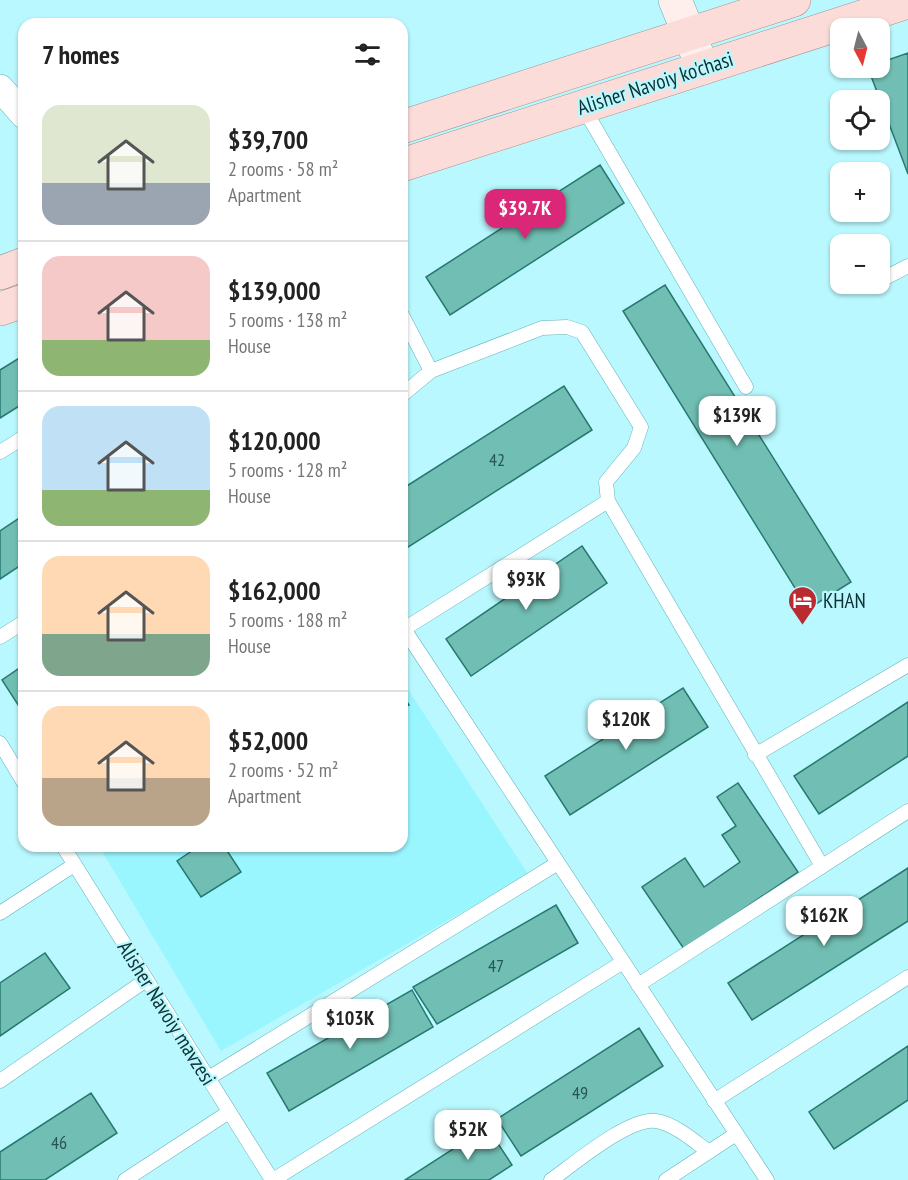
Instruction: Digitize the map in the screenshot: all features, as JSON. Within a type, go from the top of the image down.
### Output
[{"type":"main road","points":[[675,0],[703,68]]},
{"type":"main road","name":"Alisher Navoiy ko'chasi","points":[[408,125],[688,32],[794,0]]},
{"type":"main road","name":"Alisher Navoiy ko'chasi","points":[[408,163],[908,2]]},
{"type":"main road","points":[[0,273],[18,266]]},
{"type":"main road","points":[[0,309],[18,303]]},
{"type":"street","points":[[0,88],[18,108]]},
{"type":"lane","points":[[583,107],[746,387]]},
{"type":"lane","points":[[890,275],[908,266]]},
{"type":"lane","points":[[408,327],[431,371]]},
{"type":"lane","points":[[408,390],[431,371],[542,328],[567,327],[582,332],[641,427],[634,448],[606,482],[608,501],[822,867]]},
{"type":"lane","points":[[0,452],[18,441]]},
{"type":"lane","points":[[408,624],[608,501]]},
{"type":"lane","points":[[0,638],[18,626]]},
{"type":"lane","points":[[408,635],[767,1180]]},
{"type":"lane","points":[[755,755],[908,665]]},
{"type":"lane","points":[[2,751],[18,774]]},
{"type":"lane","points":[[638,985],[908,811]]},
{"type":"lane","name":"Alisher Navoiy mavzesi","points":[[66,852],[207,1079],[273,1180]]},
{"type":"lane","points":[[207,1079],[558,863]]},
{"type":"lane","points":[[0,913],[74,865]]},
{"type":"lane","points":[[273,1180],[623,962]]},
{"type":"lane","points":[[714,1101],[908,977]]},
{"type":"lane","points":[[0,1081],[146,980]]},
{"type":"lane","points":[[124,1180],[229,1112]]},
{"type":"lane","points":[[551,1180],[635,1123],[655,1121],[670,1126],[709,1152]]},
{"type":"lane","points":[[666,1180],[736,1134]]},
{"type":"shaded area","points":[[408,689],[528,874],[221,1051],[103,852],[408,852]]},
{"type":"building","points":[[908,53],[908,174],[890,126],[890,90],[876,90],[872,78],[890,78],[890,59]]},
{"type":"building","points":[[600,165],[624,203],[450,315],[426,277]]},
{"type":"building","points":[[665,285],[851,582],[808,609],[623,311]]},
{"type":"building","points":[[18,359],[18,407],[0,418],[0,370]]},
{"type":"building","points":[[564,386],[592,430],[408,547],[408,485]]},
{"type":"building","points":[[18,519],[18,567],[0,579],[0,531]]},
{"type":"building","points":[[582,546],[607,583],[471,676],[446,639]]},
{"type":"building","points":[[18,669],[18,705],[2,680]]},
{"type":"building","points":[[683,688],[708,727],[570,815],[545,776]]},
{"type":"building","points":[[908,702],[908,756],[819,814],[794,776]]},
{"type":"building","points":[[738,783],[798,872],[684,949],[642,887],[685,858],[704,887],[740,862],[722,835],[736,826],[717,797]]},
{"type":"building","points":[[190,852],[228,852],[241,872],[201,897],[177,861]]},
{"type":"building","points":[[908,868],[908,921],[752,1020],[728,983]]},
{"type":"building","points":[[556,905],[578,943],[437,1024],[413,987]]},
{"type":"building","points":[[45,953],[70,988],[0,1036],[0,983]]},
{"type":"building","points":[[412,990],[433,1027],[289,1111],[267,1073]]},
{"type":"building","points":[[639,1028],[663,1066],[521,1156],[497,1119]]},
{"type":"building","points":[[908,1046],[908,1100],[834,1149],[809,1112]]},
{"type":"building","points":[[91,1093],[117,1133],[45,1180],[0,1180],[0,1152]]},
{"type":"building","points":[[487,1127],[512,1165],[489,1180],[405,1180]]},
{"type":"place","name":"KHAN","points":[[802,626]]}]
